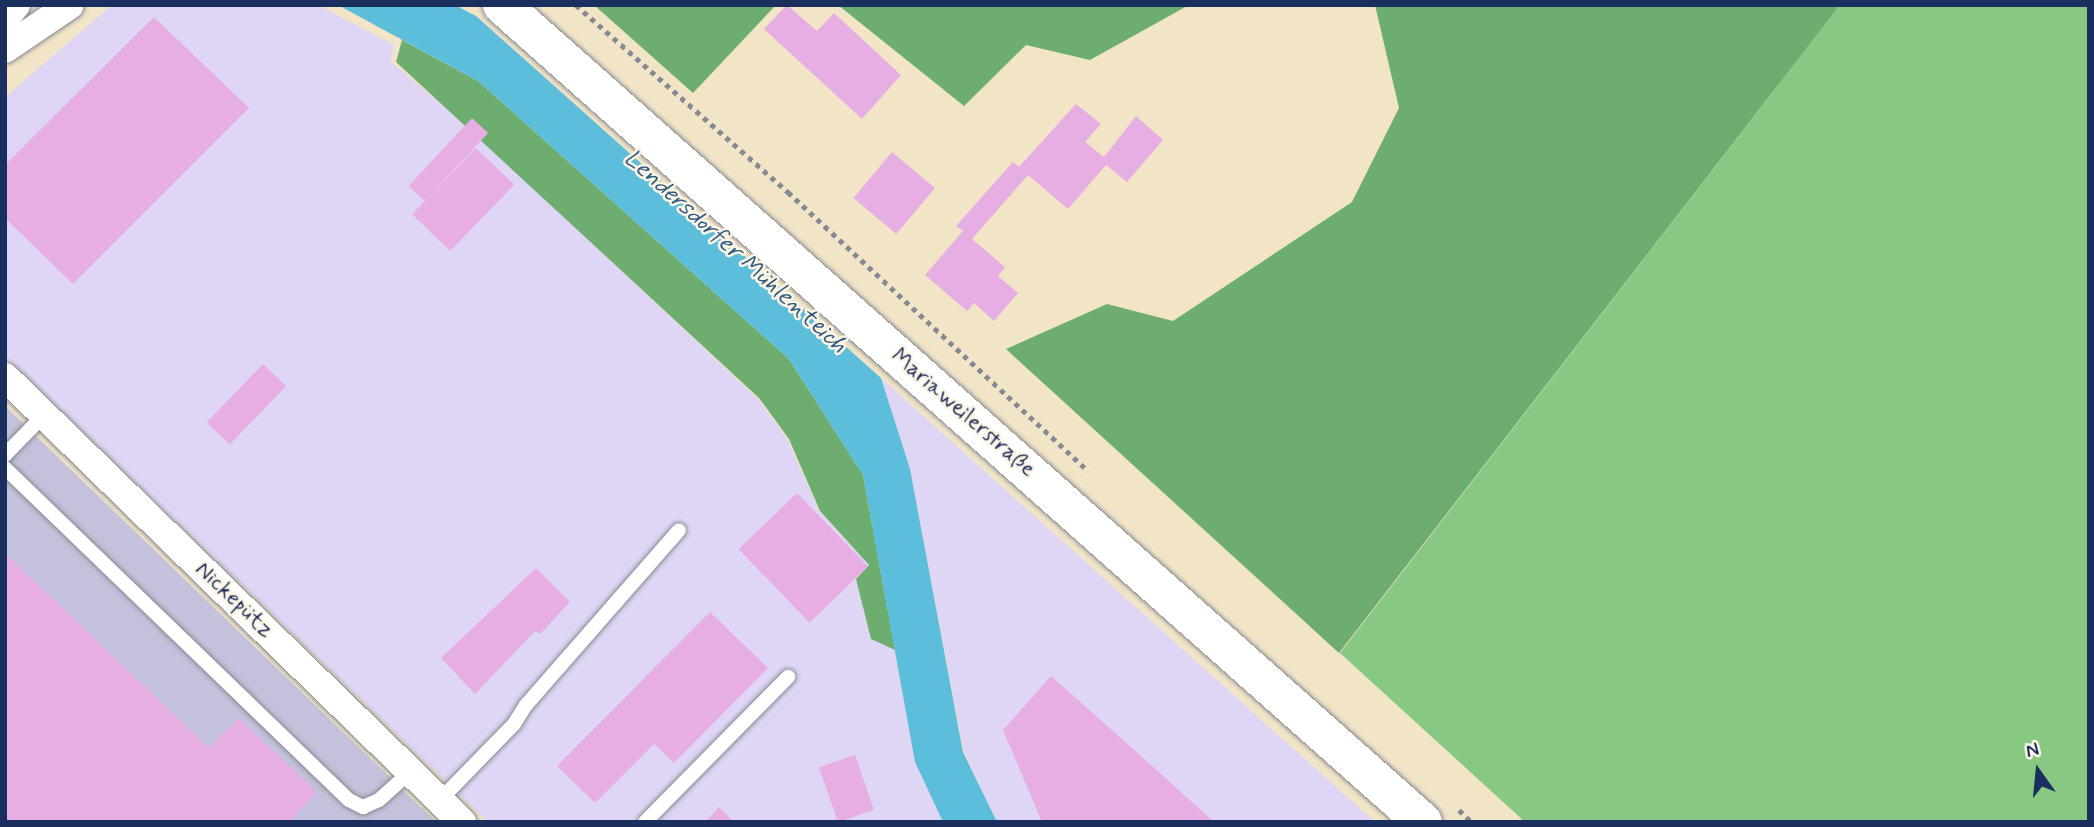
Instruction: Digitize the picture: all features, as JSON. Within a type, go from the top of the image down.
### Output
[{"type":"main road","name":"Mariaweilerstraße","points":[[502,5],[1437,813]]},
{"type":"street","points":[[5,19],[16,5]]},
{"type":"street","points":[[5,49],[70,5]]},
{"type":"street","name":"Nickepütz","points":[[5,377],[462,822]]},
{"type":"lane","points":[[5,455],[44,415]]},
{"type":"lane","points":[[5,468],[349,800],[363,807],[379,800],[410,772]]},
{"type":"lane","points":[[440,800],[514,724],[526,705],[679,530]]},
{"type":"lane","points":[[645,822],[788,677]]},
{"type":"path","points":[[576,5],[788,192],[1093,475]]},
{"type":"path","points":[[1437,813],[1472,822]]},
{"type":"shaded area","points":[[112,5],[318,5],[394,45],[391,62],[463,122],[758,399],[788,440],[819,511],[869,565],[856,579],[871,639],[895,650],[915,762],[943,822],[488,822],[5,356],[5,97]]},
{"type":"shaded area","points":[[881,378],[1375,822],[997,822],[964,752],[910,469]]},
{"type":"shaded area","points":[[5,406],[436,822],[5,822]]},
{"type":"green space","points":[[594,5],[776,5],[693,93]]},
{"type":"green space","points":[[838,5],[1189,5],[1090,60],[1026,45],[964,106]]},
{"type":"green space","points":[[1375,5],[1840,5],[1339,653],[1006,349],[1107,304],[1173,321],[1352,202],[1399,108]]},
{"type":"green space","points":[[1840,5],[2089,5],[2089,822],[1525,822],[1340,653]]},
{"type":"green space","points":[[402,40],[478,81],[789,359],[863,475],[895,650],[871,639],[856,579],[869,565],[820,511],[789,439],[759,398],[396,62]]},
{"type":"water","name":"Lendersdorfer Mühlenteich","points":[[338,5],[455,5],[476,16],[881,378],[910,469],[963,752],[997,822],[943,822],[915,762],[863,475],[789,359],[478,81]]},
{"type":"building","points":[[787,5],[817,31],[834,13],[901,75],[862,119],[764,29]]},
{"type":"building","points":[[154,17],[249,108],[73,284],[5,218],[5,165]]},
{"type":"building","points":[[1076,104],[1101,124],[1085,142],[1104,157],[1136,116],[1163,140],[1127,182],[1106,165],[1068,209],[1028,175],[972,239],[1005,267],[998,276],[1018,293],[994,321],[974,303],[967,311],[925,275],[963,231],[956,226],[1013,162],[1019,167]]},
{"type":"building","points":[[472,118],[488,133],[425,201],[409,186]]},
{"type":"building","points":[[476,148],[514,185],[450,251],[412,214]]},
{"type":"building","points":[[892,152],[935,188],[896,234],[853,198]]},
{"type":"building","points":[[263,364],[286,386],[230,444],[207,422]]},
{"type":"building","points":[[797,493],[868,566],[810,623],[739,549]]},
{"type":"building","points":[[5,553],[209,748],[239,719],[317,792],[289,822],[5,822]]},
{"type":"building","points":[[536,568],[570,602],[540,634],[535,631],[475,694],[441,658]]},
{"type":"building","points":[[710,612],[768,668],[674,763],[654,744],[595,803],[557,766]]},
{"type":"building","points":[[1051,676],[1214,822],[1042,822],[1003,730]]},
{"type":"building","points":[[855,755],[874,810],[838,822],[819,767]]},
{"type":"building","points":[[719,807],[734,822],[705,822]]}]
